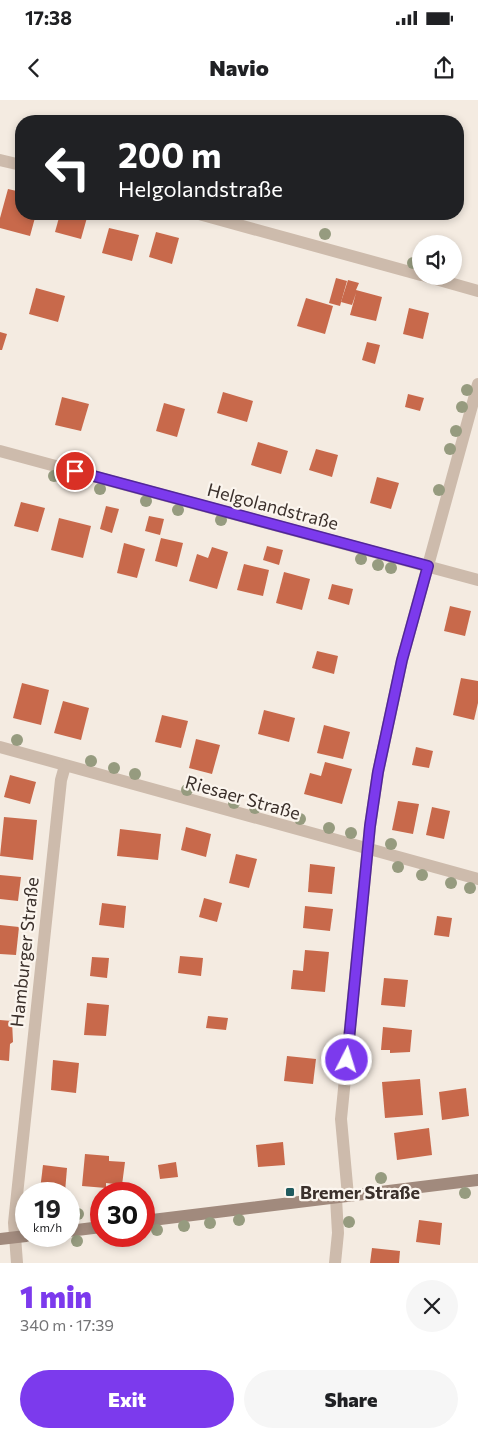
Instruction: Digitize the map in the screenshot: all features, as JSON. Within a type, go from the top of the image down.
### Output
[{"type":"street","points":[[0,160],[15,164]]},
{"type":"street","points":[[221,220],[412,273]]},
{"type":"street","points":[[456,285],[478,291]]},
{"type":"street","points":[[335,1263],[342,1197],[341,1119],[368,850],[378,772],[392,705],[478,384]]},
{"type":"street","name":"Helgolandstraße","points":[[0,451],[478,580]]},
{"type":"street","name":"Riesaer Straße","points":[[0,747],[478,880]]},
{"type":"street","name":"Hamburger Straße","points":[[18,1182],[34,1018],[61,780],[65,766]]},
{"type":"street","points":[[155,1220],[478,1180]]},
{"type":"street","name":"Hamburger Straße","points":[[15,1213],[15,1225]]},
{"type":"street","points":[[0,1239],[15,1238]]},
{"type":"street","name":"Hamburger Straße","points":[[17,1263],[19,1247]]},
{"type":"building","points":[[8,189],[15,191],[15,220],[34,220],[30,236],[0,228],[0,218]]},
{"type":"building","points":[[58,220],[86,220],[81,239],[55,232]]},
{"type":"building","points":[[109,228],[139,235],[132,261],[102,253]]},
{"type":"building","points":[[156,232],[179,238],[172,264],[149,257]]},
{"type":"building","points":[[336,278],[347,281],[340,306],[329,303]]},
{"type":"building","points":[[348,280],[359,283],[356,290],[382,297],[376,321],[350,315],[356,293],[352,305],[341,302]]},
{"type":"building","points":[[36,288],[65,296],[58,322],[29,314]]},
{"type":"building","points":[[306,298],[333,306],[325,334],[297,326]]},
{"type":"building","points":[[409,308],[429,313],[423,339],[403,334]]},
{"type":"building","points":[[0,332],[7,334],[2,350],[0,350]]},
{"type":"building","points":[[367,342],[380,345],[375,364],[362,360]]},
{"type":"building","points":[[223,392],[253,401],[247,422],[217,413]]},
{"type":"building","points":[[408,394],[424,398],[420,411],[405,407]]},
{"type":"building","points":[[62,397],[89,404],[81,431],[55,425]]},
{"type":"building","points":[[164,403],[185,409],[177,437],[156,431]]},
{"type":"building","points":[[258,442],[288,451],[281,474],[251,465]]},
{"type":"building","points":[[316,449],[338,455],[332,477],[309,470]]},
{"type":"building","points":[[377,477],[399,483],[391,509],[370,503]]},
{"type":"building","points":[[21,502],[45,508],[38,532],[14,526]]},
{"type":"building","points":[[106,506],[119,509],[112,533],[100,529]]},
{"type":"building","points":[[149,516],[164,519],[160,535],[145,531]]},
{"type":"building","points":[[59,518],[91,526],[83,558],[51,550]]},
{"type":"building","points":[[161,538],[183,543],[177,567],[155,561]]},
{"type":"building","points":[[124,543],[145,549],[137,578],[117,573]]},
{"type":"building","points":[[267,546],[283,550],[279,565],[263,560]]},
{"type":"building","points":[[212,547],[228,552],[217,589],[189,581],[197,554],[208,558]]},
{"type":"building","points":[[244,564],[269,570],[263,596],[237,590]]},
{"type":"building","points":[[284,572],[310,579],[302,610],[276,603]]},
{"type":"building","points":[[332,584],[353,589],[349,605],[328,599]]},
{"type":"building","points":[[450,606],[471,611],[465,636],[444,631]]},
{"type":"building","points":[[317,651],[338,656],[334,674],[312,668]]},
{"type":"building","points":[[461,678],[478,681],[478,703],[474,720],[453,715]]},
{"type":"building","points":[[22,683],[49,690],[41,725],[13,718]]},
{"type":"building","points":[[63,701],[89,708],[81,740],[54,733]]},
{"type":"building","points":[[264,710],[295,718],[289,742],[258,734]]},
{"type":"building","points":[[162,715],[188,721],[181,748],[155,742]]},
{"type":"building","points":[[324,725],[350,732],[343,759],[317,753]]},
{"type":"building","points":[[196,739],[220,745],[212,774],[189,768]]},
{"type":"building","points":[[416,747],[433,751],[429,768],[412,765]]},
{"type":"building","points":[[325,762],[352,769],[342,804],[304,794],[310,773],[321,776]]},
{"type":"building","points":[[10,775],[36,782],[30,804],[4,797]]},
{"type":"building","points":[[398,801],[419,804],[413,834],[392,830]]},
{"type":"building","points":[[432,807],[450,811],[444,839],[426,835]]},
{"type":"building","points":[[4,817],[37,820],[33,860],[0,856]]},
{"type":"building","points":[[186,827],[211,834],[206,857],[181,850]]},
{"type":"building","points":[[120,829],[161,834],[158,860],[117,856]]},
{"type":"building","points":[[236,854],[257,859],[249,888],[229,883]]},
{"type":"building","points":[[310,864],[335,867],[332,894],[308,892]]},
{"type":"building","points":[[0,875],[21,877],[18,901],[0,899]]},
{"type":"building","points":[[204,898],[222,903],[217,922],[199,917]]},
{"type":"building","points":[[102,903],[126,906],[124,928],[99,925]]},
{"type":"building","points":[[305,906],[333,909],[330,931],[303,928]]},
{"type":"building","points":[[437,916],[452,918],[449,937],[434,935]]},
{"type":"building","points":[[0,925],[19,927],[16,955],[0,954]]},
{"type":"building","points":[[305,950],[329,952],[325,992],[291,989],[293,970],[303,971]]},
{"type":"building","points":[[180,956],[203,958],[201,976],[178,973]]},
{"type":"building","points":[[92,957],[109,958],[107,978],[90,976]]},
{"type":"building","points":[[384,978],[408,980],[405,1007],[381,1005]]},
{"type":"building","points":[[87,1003],[109,1005],[106,1036],[84,1035]]},
{"type":"building","points":[[208,1016],[228,1018],[226,1030],[206,1028]]},
{"type":"building","points":[[0,1020],[12,1021],[13,1042],[10,1044],[9,1061],[0,1060]]},
{"type":"building","points":[[383,1027],[412,1030],[410,1052],[390,1053],[390,1050],[381,1050]]},
{"type":"building","points":[[287,1056],[316,1059],[313,1084],[284,1081]]},
{"type":"building","points":[[53,1060],[79,1063],[76,1093],[51,1090]]},
{"type":"building","points":[[420,1079],[423,1115],[385,1118],[382,1082]]},
{"type":"building","points":[[466,1088],[469,1116],[442,1120],[439,1092]]},
{"type":"building","points":[[429,1128],[432,1155],[397,1160],[394,1133]]},
{"type":"building","points":[[283,1142],[285,1165],[258,1167],[256,1145]]},
{"type":"building","points":[[85,1154],[109,1156],[109,1161],[125,1162],[122,1182],[90,1182],[90,1187],[82,1186]]},
{"type":"building","points":[[176,1162],[178,1177],[160,1179],[158,1165]]},
{"type":"building","points":[[43,1165],[67,1168],[66,1182],[41,1182]]},
{"type":"building","points":[[419,1220],[442,1223],[440,1245],[416,1242]]},
{"type":"building","points":[[372,1248],[400,1251],[399,1263],[370,1263]]},
{"type":"place","name":"Bremer Straße","points":[[290,1192]]},
{"type":"route","points":[[75,471],[428,566],[402,660],[378,772],[370,826],[347,1060]]}]
